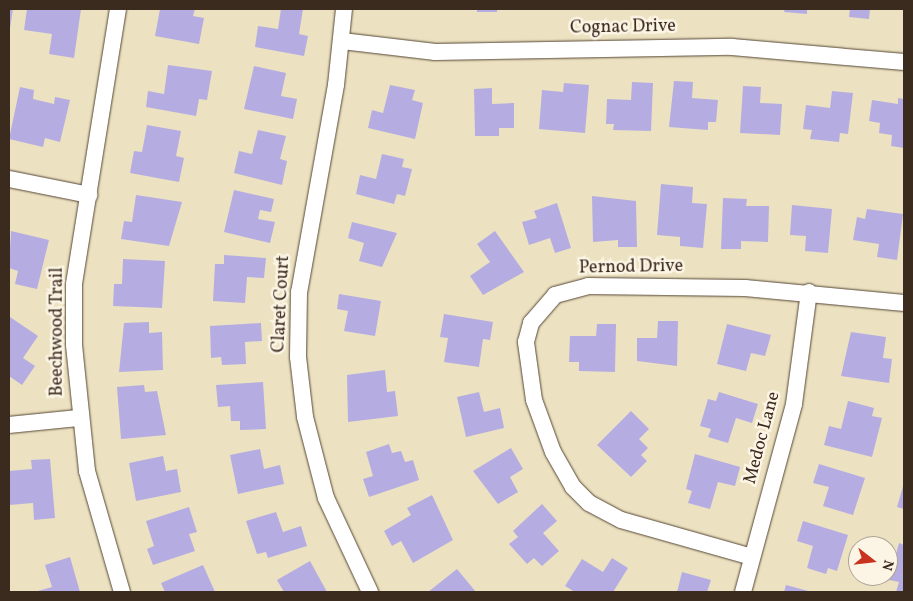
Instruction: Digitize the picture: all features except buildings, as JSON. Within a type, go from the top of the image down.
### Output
[{"type":"street","name":"Beechwood Trail","points":[[118,9],[74,285],[78,418],[100,527],[122,592]]},
{"type":"street","name":"Claret Court","points":[[344,9],[342,41],[303,263],[298,356],[305,417],[326,498],[370,592]]},
{"type":"street","name":"Cognac Drive","points":[[342,41],[435,52],[732,47],[904,62]]},
{"type":"street","points":[[9,179],[89,195]]},
{"type":"street","name":"Pernod Drive","points":[[752,557],[638,526],[589,503],[553,452],[530,384],[526,342],[541,307],[571,288],[657,285],[808,292],[904,303]]},
{"type":"street","name":"Medoc Lane","points":[[743,592],[794,404],[808,292]]},
{"type":"street","points":[[9,425],[78,418]]}]
